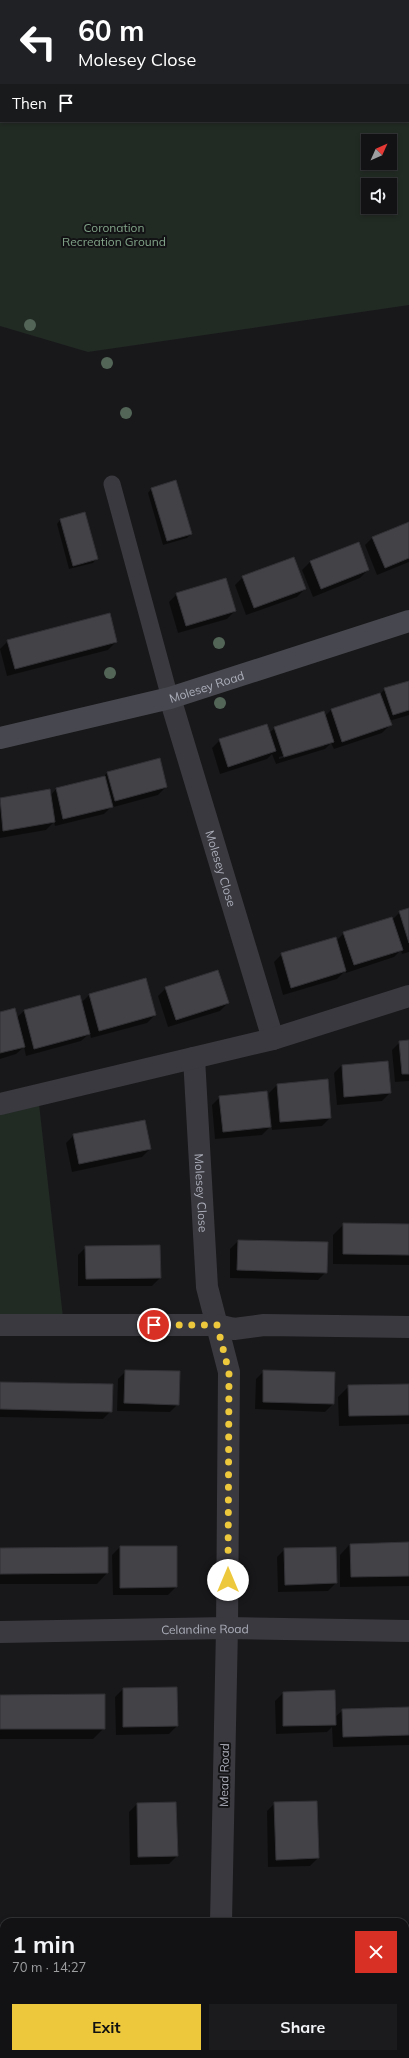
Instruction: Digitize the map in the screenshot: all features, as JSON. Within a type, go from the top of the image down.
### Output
[{"type":"street","name":"Molesey Road","points":[[0,738],[170,698],[409,620]]},
{"type":"street","name":"Molesey Close","points":[[170,698],[273,1040]]},
{"type":"street","points":[[0,1104],[273,1040],[409,996]]},
{"type":"street","name":"Molesey Close","points":[[194,1058],[207,1287],[229,1372],[227,1628]]},
{"type":"street","points":[[0,1325],[217,1325],[234,1329],[264,1325],[409,1327]]},
{"type":"street","name":"Celandine Road","points":[[0,1632],[227,1628],[409,1630]]},
{"type":"street","name":"Mead Road","points":[[221,1918],[227,1628]]},
{"type":"lane","points":[[112,484],[170,698]]},
{"type":"green space","name":"Coronation Recreation Ground","points":[[0,122],[409,122],[409,305],[88,352],[0,326]]},
{"type":"green space","points":[[38,1095],[64,1326],[0,1325],[0,1104]]},
{"type":"building","points":[[176,480],[192,534],[167,541],[151,488]]},
{"type":"building","points":[[85,512],[98,559],[73,566],[60,519]]},
{"type":"building","points":[[409,522],[409,558],[385,568],[372,537]]},
{"type":"building","points":[[359,542],[369,570],[321,589],[310,561]]},
{"type":"building","points":[[294,557],[306,589],[254,608],[242,576]]},
{"type":"building","points":[[226,578],[236,611],[186,626],[176,593]]},
{"type":"building","points":[[110,613],[117,642],[15,669],[7,640]]},
{"type":"building","points":[[409,681],[409,710],[393,715],[384,688]]},
{"type":"building","points":[[380,693],[392,725],[342,742],[331,709]]},
{"type":"building","points":[[324,711],[334,742],[284,757],[274,727]]},
{"type":"building","points":[[267,724],[276,751],[228,767],[219,739]]},
{"type":"building","points":[[160,758],[167,787],[115,801],[107,772]]},
{"type":"building","points":[[105,776],[113,807],[63,819],[56,788]]},
{"type":"building","points":[[50,789],[55,822],[3,831],[0,798]]},
{"type":"building","points":[[409,908],[409,943],[399,911]]},
{"type":"building","points":[[392,917],[403,950],[354,965],[343,932]]},
{"type":"building","points":[[336,937],[346,971],[291,988],[281,953]]},
{"type":"building","points":[[218,970],[229,1003],[176,1020],[165,987]]},
{"type":"building","points":[[146,978],[156,1015],[99,1031],[89,994]]},
{"type":"building","points":[[80,995],[90,1034],[34,1049],[24,1010]]},
{"type":"building","points":[[15,1008],[25,1047],[0,1053],[0,1012]]},
{"type":"building","points":[[409,1040],[409,1074],[402,1074],[399,1041]]},
{"type":"building","points":[[388,1061],[391,1093],[344,1097],[342,1065]]},
{"type":"building","points":[[328,1079],[331,1118],[280,1122],[277,1084]]},
{"type":"building","points":[[267,1091],[271,1127],[223,1132],[219,1096]]},
{"type":"building","points":[[145,1120],[151,1149],[79,1164],[73,1134]]},
{"type":"building","points":[[343,1223],[409,1224],[409,1255],[343,1254]]},
{"type":"building","points":[[238,1240],[328,1242],[327,1273],[237,1270]]},
{"type":"building","points":[[160,1245],[161,1278],[86,1279],[85,1246]]},
{"type":"building","points":[[125,1370],[180,1371],[179,1405],[124,1403]]},
{"type":"building","points":[[263,1370],[335,1372],[334,1404],[263,1402]]},
{"type":"building","points":[[0,1382],[113,1384],[112,1412],[0,1409]]},
{"type":"building","points":[[409,1384],[409,1415],[349,1416],[348,1385]]},
{"type":"building","points":[[409,1542],[409,1576],[351,1577],[350,1544]]},
{"type":"building","points":[[120,1546],[177,1546],[177,1587],[120,1588]]},
{"type":"building","points":[[108,1547],[108,1573],[0,1574],[0,1548]]},
{"type":"building","points":[[336,1547],[337,1583],[285,1585],[284,1548]]},
{"type":"building","points":[[177,1687],[178,1726],[123,1727],[123,1688]]},
{"type":"building","points":[[335,1690],[336,1725],[283,1726],[283,1692]]},
{"type":"building","points":[[105,1694],[105,1729],[0,1729],[0,1695]]},
{"type":"building","points":[[409,1707],[409,1735],[343,1737],[342,1709]]},
{"type":"building","points":[[317,1801],[319,1858],[276,1860],[274,1802]]},
{"type":"building","points":[[176,1802],[178,1856],[138,1857],[137,1803]]},
{"type":"route","points":[[154,1325],[217,1325],[229,1372],[228,1580]]}]
